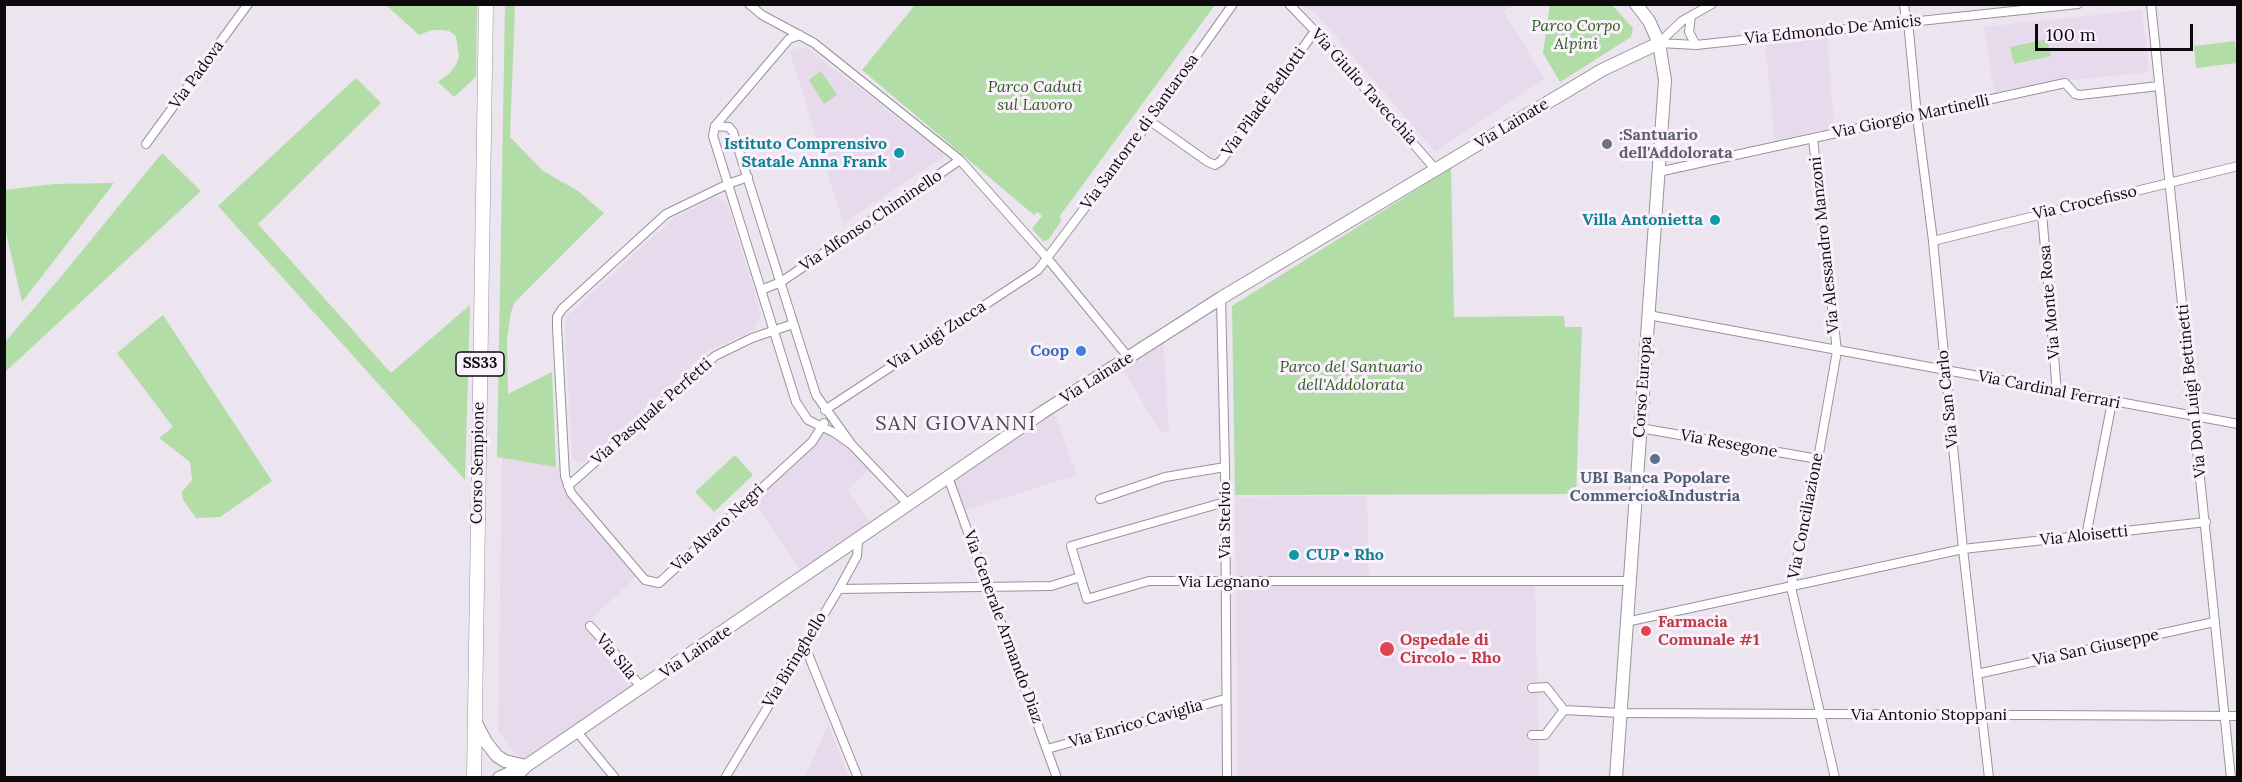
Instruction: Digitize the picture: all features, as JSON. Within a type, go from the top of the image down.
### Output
[{"type":"main road","name":"Corso Sempione","points":[[474,777],[486,4]]},
{"type":"street","points":[[749,4],[762,15],[814,43],[960,160],[1048,259],[1129,358]]},
{"type":"street","name":"Via Santorre di Santarosa","points":[[1048,259],[1233,4]]},
{"type":"street","name":"Via Giulio Tavecchia","points":[[1288,4],[1437,171]]},
{"type":"street","name":"Corso Europa","points":[[1616,777],[1665,80],[1659,43],[1649,21],[1636,4]]},
{"type":"street","points":[[1659,43],[1678,23],[1712,4]]},
{"type":"street","name":"Via San Carlo","points":[[1904,4],[1933,241],[1963,549],[1989,777]]},
{"type":"street","name":"Via Edmondo De Amicis","points":[[1659,43],[1696,45],[2079,4]]},
{"type":"street","name":"Via Don Luigi Bettinetti","points":[[2151,4],[2231,777]]},
{"type":"street","name":"Via Padova","points":[[146,144],[243,6]]},
{"type":"street","points":[[1690,16],[1689,32],[1696,45]]},
{"type":"street","name":"Via Pilade Bellotti","points":[[1150,121],[1215,165],[1221,161],[1314,31]]},
{"type":"street","points":[[801,35],[789,39],[720,117],[713,136],[796,402],[808,420],[852,445]]},
{"type":"street","name":"Via Lainate","points":[[514,777],[526,766],[642,689],[1043,412],[1221,298],[1437,171],[1602,70],[1659,43]]},
{"type":"street","name":"Via Giorgio Martinelli","points":[[1659,172],[2065,83],[2075,94],[2080,95],[2159,86]]},
{"type":"street","points":[[715,126],[729,127],[733,132],[816,395],[852,445],[908,504]]},
{"type":"street","name":"Via Alessandro Manzoni","points":[[1813,139],[1837,351]]},
{"type":"street","name":"Via Alfonso Chiminello","points":[[761,290],[781,282],[960,160]]},
{"type":"street","name":"Via Crocefisso","points":[[1933,241],[2238,166]]},
{"type":"street","points":[[568,486],[565,476],[557,317],[562,309],[666,214],[728,184],[748,177]]},
{"type":"street","name":"Via Monte Rosa","points":[[2042,213],[2057,392]]},
{"type":"street","name":"Via Luigi Zucca","points":[[825,410],[1038,270],[1048,259]]},
{"type":"street","name":"Via Stelvio","points":[[1221,298],[1225,467],[1227,777]]},
{"type":"street","name":"Via Cardinal Ferrari","points":[[1648,315],[2195,418],[2238,424]]},
{"type":"street","name":"Via Pasquale Perfetti","points":[[568,486],[714,356],[793,324]]},
{"type":"street","name":"Via Conciliazione","points":[[1836,777],[1791,587],[1818,459],[1837,351]]},
{"type":"street","points":[[2086,536],[2112,402]]},
{"type":"street","points":[[808,420],[817,420],[825,410]]},
{"type":"street","points":[[821,426],[825,410]]},
{"type":"street","name":"Via Alvaro Negri","points":[[568,486],[571,493],[645,580],[659,582],[812,442],[821,426]]},
{"type":"street","name":"Via Resegone","points":[[1640,428],[1818,459]]},
{"type":"street","points":[[1100,499],[1165,477],[1225,467]]},
{"type":"street","name":"Via Generale Armando Diaz","points":[[948,477],[1057,777]]},
{"type":"street","name":"Via Legnano","points":[[1225,502],[1071,546],[1086,599],[1149,581],[1628,581]]},
{"type":"street","name":"Via Aloisetti","points":[[1626,622],[1963,549],[2206,522]]},
{"type":"street","name":"Via Biringhello","points":[[725,777],[839,589],[857,556],[858,541]]},
{"type":"street","points":[[839,589],[1051,586],[1080,577]]},
{"type":"street","name":"Via San Giuseppe","points":[[1977,674],[2214,622]]},
{"type":"street","name":"Via Sila","points":[[590,626],[620,658],[642,689]]},
{"type":"street","points":[[804,644],[858,777]]},
{"type":"street","points":[[1532,687],[1546,687],[1564,710],[1545,735],[1532,735]]},
{"type":"street","name":"Via Enrico Caviglia","points":[[1047,749],[1225,699]]},
{"type":"street","name":"Via Antonio Stoppani","points":[[1564,710],[1621,713],[1820,715],[2238,716]]},
{"type":"street","points":[[476,723],[496,756],[504,761],[526,766]]},
{"type":"street","points":[[578,732],[615,777]]},
{"type":"street","name":"Via Lainate","points":[[499,777],[526,766]]},
{"type":"shaded area","points":[[1300,5],[1513,5],[1503,11],[1545,79],[1435,152],[1316,13]]},
{"type":"shaded area","points":[[2142,10],[2149,72],[2071,80],[1994,93],[1984,27]]},
{"type":"shaded area","points":[[1827,35],[1834,127],[1775,141],[1765,42]]},
{"type":"shaded area","points":[[807,48],[943,153],[943,157],[843,223],[790,52],[793,49]]},
{"type":"shaded area","points":[[715,197],[727,203],[761,314],[754,330],[708,351],[583,463],[572,459],[565,325],[567,316],[674,218]]},
{"type":"shaded area","points":[[1163,338],[1169,430],[1161,433],[1120,365]]},
{"type":"shaded area","points":[[1052,408],[1077,475],[963,511],[951,478]]},
{"type":"shaded area","points":[[822,430],[850,446],[871,468],[847,490],[872,526],[803,574],[752,499]]},
{"type":"shaded area","points":[[502,457],[563,468],[565,485],[638,575],[586,624],[638,688],[523,763],[498,731]]},
{"type":"shaded area","name":"Ospedale di Circolo - Rho","points":[[1367,496],[1369,586],[1535,585],[1539,777],[1238,777],[1235,497]]},
{"type":"shaded area","points":[[828,724],[849,777],[805,777]]},
{"type":"green space","name":"Parco Corpo Alpini","points":[[1550,4],[1612,5],[1633,28],[1631,37],[1560,82],[1543,53]]},
{"type":"green space","points":[[386,5],[477,5],[476,77],[454,97],[438,82],[456,65],[459,56],[456,36],[449,31],[442,30],[432,30],[419,35]]},
{"type":"green space","points":[[505,5],[515,5],[510,137],[543,171],[578,191],[604,213],[515,302],[511,312],[507,339],[508,394],[552,372],[556,467],[497,457]]},
{"type":"green space","name":"Parco Caduti sul Lavoro","points":[[915,5],[1215,5],[1059,217],[1062,220],[1048,240],[1043,241],[1032,229],[1042,216],[1037,212],[1034,215],[862,70]]},
{"type":"green space","points":[[2047,39],[2051,56],[2014,64],[2010,47]]},
{"type":"green space","points":[[2235,41],[2237,63],[2196,68],[2194,46]]},
{"type":"green space","points":[[821,71],[837,95],[824,104],[809,80]]},
{"type":"green space","points":[[356,78],[381,103],[258,224],[391,373],[470,305],[465,480],[218,206]]},
{"type":"green space","points":[[162,153],[201,191],[5,372],[5,342]]},
{"type":"green space","name":"Parco del Santuario dell'Addolorata","points":[[1451,168],[1454,317],[1564,316],[1565,327],[1582,327],[1576,494],[1235,495],[1232,306]]},
{"type":"green space","points":[[114,183],[22,302],[5,228],[5,190],[54,184]]},
{"type":"green space","points":[[163,315],[272,481],[220,517],[196,518],[183,500],[182,492],[192,480],[190,462],[159,438],[173,427],[117,353]]},
{"type":"green space","points":[[735,455],[753,475],[714,512],[695,492]]},
{"type":"place","name":":Santuario dell'Addolorata","points":[[1607,144]]},
{"type":"place","name":"Istituto Comprensivo Statale Anna Frank","points":[[899,153]]},
{"type":"place","name":"Villa Antonietta","points":[[1715,220]]},
{"type":"place","name":"Coop","points":[[1081,351]]},
{"type":"place","name":"UBI Banca Popolare Commercio&Industria","points":[[1655,459]]},
{"type":"place","name":"CUP • Rho","points":[[1294,555]]},
{"type":"place","name":"Farmacia Comunale #1","points":[[1646,631]]},
{"type":"place","name":"Ospedale di Circolo - Rho","points":[[1387,649]]},
{"type":"district","name":"SAN GIOVANNI","points":[[956,424]]}]
